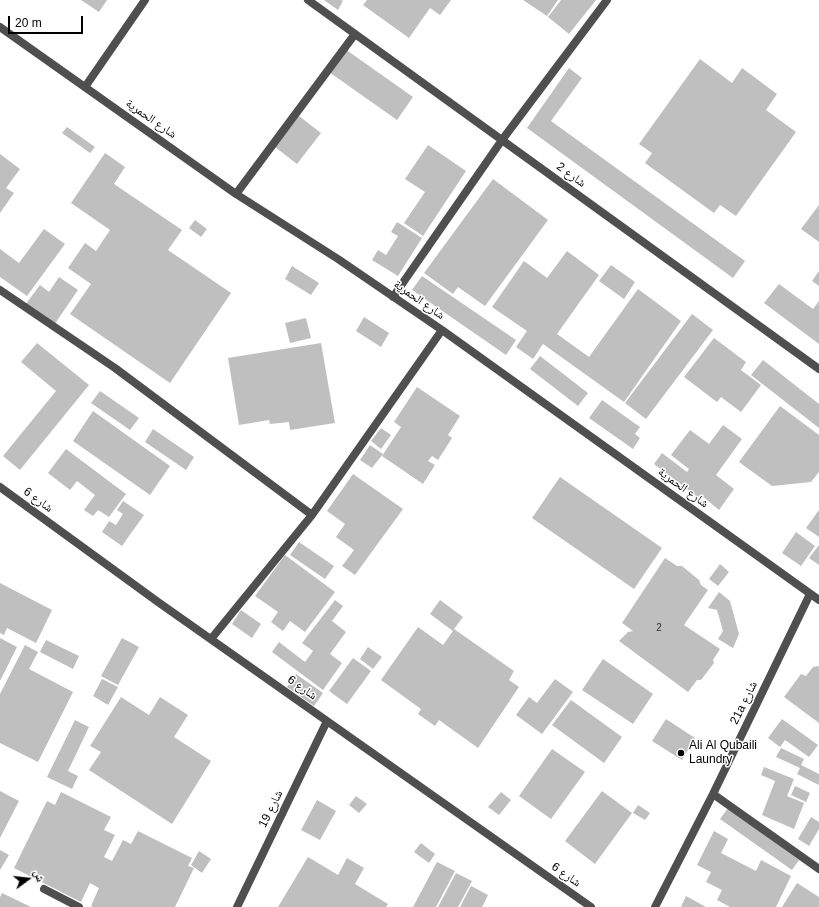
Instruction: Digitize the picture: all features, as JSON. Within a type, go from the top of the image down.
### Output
[{"type":"street","points":[[85,87],[145,0]]},
{"type":"street","name":"شارع 2","points":[[308,0],[819,369]]},
{"type":"street","points":[[393,296],[502,140],[607,0]]},
{"type":"street","name":"شارع الحمرية","points":[[0,27],[236,194],[393,296],[442,330],[819,600]]},
{"type":"street","points":[[236,194],[355,34]]},
{"type":"street","points":[[0,290],[115,368],[312,515]]},
{"type":"street","points":[[211,639],[312,515],[442,330]]},
{"type":"street","name":"شارع 6","points":[[0,488],[591,907]]},
{"type":"street","name":"21a شارع","points":[[655,907],[713,794],[810,594]]},
{"type":"street","name":"شارع 19","points":[[237,907],[327,721]]},
{"type":"street","points":[[713,794],[819,869]]},
{"type":"street","points":[[44,889],[79,907]]},
{"type":"building","points":[[81,0],[107,0],[99,12]]},
{"type":"building","points":[[324,0],[341,0],[343,1],[338,10]]},
{"type":"building","points":[[367,0],[451,0],[440,15],[430,8],[409,38],[363,5]]},
{"type":"building","points":[[523,0],[558,0],[547,16]]},
{"type":"building","points":[[561,0],[596,0],[569,34],[548,17]]},
{"type":"building","points":[[345,49],[413,97],[397,120],[329,72]]},
{"type":"building","points":[[700,59],[732,83],[742,68],[777,94],[766,110],[796,132],[736,216],[720,205],[714,213],[645,163],[652,153],[639,144]]},
{"type":"building","points":[[569,68],[582,78],[551,121],[745,261],[733,278],[527,128]]},
{"type":"building","points":[[299,116],[321,133],[297,164],[275,147]]},
{"type":"building","points":[[67,127],[95,147],[90,153],[62,133]]},
{"type":"building","points":[[428,145],[466,171],[423,236],[404,223],[425,192],[405,179]]},
{"type":"building","points":[[105,153],[125,167],[114,184],[182,230],[168,250],[231,293],[170,383],[70,314],[91,284],[68,268],[85,243],[96,251],[110,230],[71,203]]},
{"type":"building","points":[[0,154],[20,169],[6,188],[14,193],[0,213]]},
{"type":"building","points":[[493,179],[548,220],[485,306],[458,287],[453,294],[424,273]]},
{"type":"building","points":[[819,205],[819,242],[801,229]]},
{"type":"building","points":[[195,220],[207,229],[201,237],[189,228]]},
{"type":"building","points":[[397,222],[422,238],[398,276],[372,260],[378,250],[386,255],[398,236],[391,232]]},
{"type":"building","points":[[44,229],[65,244],[27,296],[0,277],[0,249],[19,263]]},
{"type":"building","points":[[567,251],[599,275],[557,334],[589,357],[638,289],[681,321],[624,402],[543,344],[533,359],[516,347],[527,331],[492,307],[524,261],[547,278]]},
{"type":"building","points":[[611,265],[635,282],[624,299],[599,281]]},
{"type":"building","points":[[292,266],[319,283],[311,295],[285,279]]},
{"type":"building","points":[[819,271],[819,286],[812,281]]},
{"type":"building","points":[[422,276],[516,340],[506,355],[412,290]]},
{"type":"building","points":[[59,277],[78,290],[54,325],[25,305],[40,285],[49,292]]},
{"type":"building","points":[[779,284],[813,309],[819,301],[819,344],[764,303]]},
{"type":"building","points":[[692,314],[713,330],[646,419],[625,403]]},
{"type":"building","points":[[364,317],[389,333],[381,347],[356,331]]},
{"type":"building","points":[[306,318],[311,338],[290,343],[285,323]]},
{"type":"building","points":[[714,338],[746,362],[741,370],[761,385],[741,412],[721,397],[717,402],[684,377]]},
{"type":"building","points":[[37,343],[89,385],[20,470],[3,456],[56,391],[21,362]]},
{"type":"building","points":[[321,343],[335,423],[290,430],[289,422],[270,424],[269,420],[239,425],[228,358]]},
{"type":"building","points":[[540,356],[588,393],[578,406],[530,369]]},
{"type":"building","points":[[763,360],[819,404],[819,428],[751,375]]},
{"type":"building","points":[[417,387],[460,416],[448,435],[452,438],[438,460],[432,456],[428,461],[435,465],[423,484],[382,456],[401,427],[394,422]]},
{"type":"building","points":[[100,391],[139,418],[130,430],[91,403]]},
{"type":"building","points":[[602,400],[640,427],[635,434],[640,438],[633,449],[589,418]]},
{"type":"building","points":[[780,406],[819,435],[819,472],[811,482],[772,486],[739,462]]},
{"type":"building","points":[[93,411],[170,466],[150,495],[73,441]]},
{"type":"building","points":[[723,425],[742,439],[716,475],[734,489],[719,510],[701,495],[699,498],[654,464],[662,453],[687,472],[689,469],[671,455],[690,430],[709,444]]},
{"type":"building","points":[[381,428],[391,435],[381,449],[371,441]]},
{"type":"building","points":[[153,429],[194,457],[186,470],[145,442]]},
{"type":"building","points":[[370,445],[383,454],[372,468],[360,460]]},
{"type":"building","points":[[66,449],[126,494],[109,517],[98,510],[93,516],[84,510],[95,495],[77,481],[70,490],[48,473]]},
{"type":"building","points":[[353,474],[403,509],[355,575],[342,566],[354,550],[336,537],[345,524],[327,511]]},
{"type":"building","points":[[560,477],[662,548],[634,589],[532,518]]},
{"type":"building","points":[[123,501],[144,515],[122,546],[102,532],[109,521],[116,525],[123,514],[117,510]]},
{"type":"building","points":[[819,510],[819,537],[806,528]]},
{"type":"building","points":[[796,532],[815,546],[801,566],[782,553]]},
{"type":"building","points":[[299,542],[334,566],[325,579],[290,555]]},
{"type":"building","points":[[819,545],[819,565],[809,558]]},
{"type":"building","points":[[285,555],[335,592],[305,632],[290,621],[283,631],[271,622],[278,612],[255,596]]},
{"type":"building","points":[[665,558],[677,566],[682,566],[699,580],[701,585],[708,590],[684,625],[720,649],[713,660],[714,663],[701,680],[697,680],[688,692],[619,641],[628,632],[633,631],[622,623]]},
{"type":"building","points":[[720,564],[729,572],[718,586],[709,579]]},
{"type":"building","points":[[0,583],[52,610],[36,643],[7,628],[4,635],[0,633]]},
{"type":"building","points":[[719,592],[730,601],[739,634],[733,648],[718,639],[723,631],[717,610],[708,608]]},
{"type":"building","points":[[335,600],[343,606],[332,621],[346,632],[330,654],[342,663],[323,690],[272,652],[279,642],[305,662],[313,651],[302,643]]},
{"type":"building","points":[[440,600],[463,617],[454,629],[514,671],[509,680],[519,687],[478,748],[439,720],[435,726],[418,714],[421,709],[381,680],[418,627],[443,645],[453,631],[430,614]]},
{"type":"building","points":[[241,610],[261,624],[252,638],[232,624]]},
{"type":"building","points":[[0,638],[17,647],[0,681]]},
{"type":"building","points":[[122,638],[139,647],[118,685],[101,676]]},
{"type":"building","points":[[46,640],[79,656],[73,669],[40,652]]},
{"type":"building","points":[[25,645],[38,652],[29,669],[73,692],[38,762],[0,743],[0,694]]},
{"type":"building","points":[[368,647],[382,657],[373,669],[360,659]]},
{"type":"building","points":[[353,658],[371,671],[347,704],[329,691]]},
{"type":"building","points":[[603,659],[653,694],[633,724],[582,690]]},
{"type":"building","points":[[819,666],[819,723],[784,697],[801,674],[806,676],[813,667]]},
{"type":"building","points":[[296,674],[323,693],[314,706],[287,687]]},
{"type":"building","points":[[102,679],[118,687],[108,705],[93,696]]},
{"type":"building","points":[[555,679],[573,692],[542,734],[516,715],[529,697],[537,703]]},
{"type":"building","points":[[121,697],[149,715],[160,697],[188,715],[174,737],[211,761],[172,824],[89,770],[101,752],[90,746]]},
{"type":"building","points":[[571,700],[622,737],[604,763],[552,725]]},
{"type":"building","points":[[666,719],[695,738],[682,760],[652,741]]},
{"type":"building","points":[[782,719],[818,745],[809,757],[785,740],[780,747],[768,738]]},
{"type":"building","points":[[75,720],[89,727],[68,771],[78,776],[72,789],[47,777]]},
{"type":"building","points":[[781,748],[804,759],[801,765],[819,774],[819,785],[797,774],[800,768],[776,757]]},
{"type":"building","points":[[552,749],[585,772],[551,819],[519,796]]},
{"type":"building","points":[[764,767],[794,779],[787,796],[804,803],[794,829],[762,815],[775,781],[761,775]]},
{"type":"building","points":[[795,786],[810,793],[806,802],[791,795]]},
{"type":"building","points":[[0,791],[19,801],[0,838]]},
{"type":"building","points":[[602,791],[632,813],[595,864],[565,841]]},
{"type":"building","points":[[61,792],[111,817],[104,830],[115,835],[104,857],[112,861],[123,840],[131,844],[138,831],[192,858],[188,866],[194,868],[175,907],[93,907],[91,906],[99,888],[90,883],[81,902],[14,868],[47,801],[55,805]]},
{"type":"building","points":[[501,792],[511,800],[499,815],[488,807]]},
{"type":"building","points":[[356,796],[367,804],[359,813],[349,805]]},
{"type":"building","points":[[317,800],[336,811],[320,840],[301,830]]},
{"type":"building","points":[[638,805],[650,813],[645,820],[633,813]]},
{"type":"building","points":[[728,808],[799,860],[792,870],[720,819]]},
{"type":"building","points":[[811,817],[819,822],[819,829],[809,846],[798,839]]},
{"type":"building","points":[[714,831],[728,839],[721,853],[756,871],[761,860],[791,876],[776,907],[730,907],[717,900],[722,890],[706,882],[711,872],[697,865]]},
{"type":"building","points":[[421,843],[435,854],[429,863],[414,852]]},
{"type":"building","points":[[0,850],[9,855],[0,870]]},
{"type":"building","points":[[199,851],[211,859],[202,873],[191,865]]},
{"type":"building","points":[[308,857],[338,875],[347,858],[364,868],[355,884],[388,904],[386,907],[278,907]]},
{"type":"building","points":[[437,862],[455,871],[436,907],[413,907]]},
{"type":"building","points":[[456,873],[472,881],[458,907],[438,907]]},
{"type":"building","points":[[797,883],[819,897],[819,907],[782,907]]},
{"type":"building","points":[[471,886],[488,895],[482,907],[460,907]]},
{"type":"building","points":[[2,893],[31,907],[0,907],[0,897]]},
{"type":"building","points":[[686,896],[706,907],[681,907]]},
{"type":"place","name":"Ali Al Qubaili Laundry","points":[[681,753]]}]
